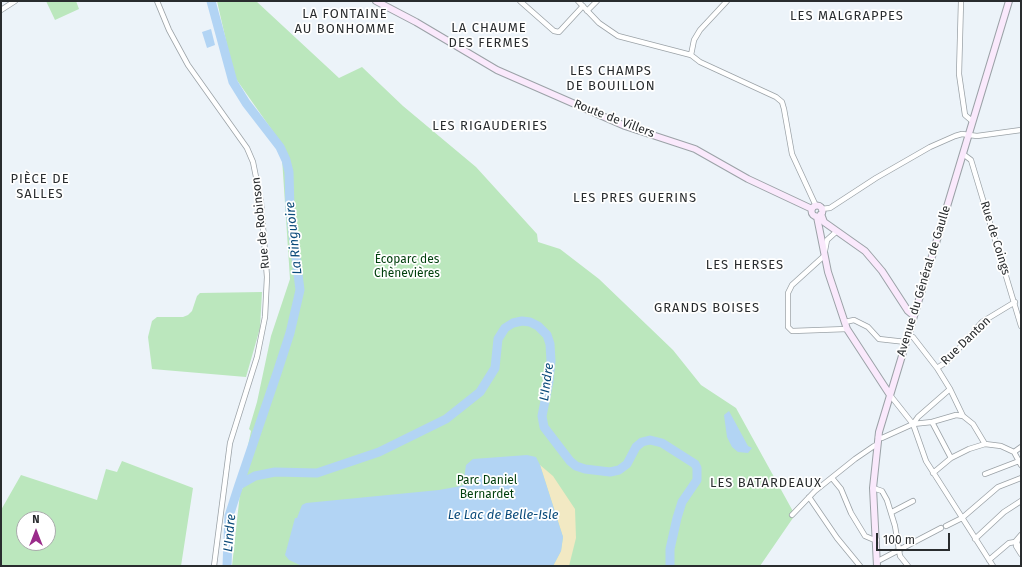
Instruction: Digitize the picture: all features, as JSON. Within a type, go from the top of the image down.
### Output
[{"type":"main road","name":"Route de Villers","points":[[376,1],[416,22],[497,70],[625,126],[695,149],[748,179],[818,211]]},
{"type":"main road","name":"Avenue du Général de Gaulle","points":[[876,564],[877,540],[873,488],[878,437],[1009,1]]},
{"type":"main road","points":[[818,211],[824,222],[869,256],[882,271],[908,311],[914,316]]},
{"type":"main road","points":[[818,211],[824,246],[824,256],[845,322],[890,395]]},
{"type":"street","points":[[1,10],[14,1]]},
{"type":"street","name":"Rue de Robinson","points":[[156,1],[169,30],[188,65],[247,148],[253,162],[259,184],[266,254],[267,298],[265,317],[257,357],[230,443],[214,566]]},
{"type":"street","points":[[520,1],[554,31],[559,32],[583,6]]},
{"type":"street","points":[[578,1],[599,23],[618,36],[691,55],[700,62],[776,97],[782,102],[792,154],[818,211],[830,208],[876,178],[930,147],[955,136],[969,134],[977,136],[1021,130]]},
{"type":"street","points":[[587,11],[597,1]]},
{"type":"street","points":[[691,55],[694,40],[700,30],[727,1]]},
{"type":"street","points":[[961,1],[960,74],[965,114],[972,121]]},
{"type":"street","name":"Rue de Coings","points":[[963,154],[971,160],[1021,326]]},
{"type":"street","points":[[837,231],[827,240],[824,256],[792,285],[788,293],[788,327],[792,331],[848,329]]},
{"type":"street","name":"Rue Danton","points":[[937,368],[948,361],[982,322],[1015,302]]},
{"type":"street","points":[[845,322],[854,320],[868,327],[879,339],[906,342]]},
{"type":"street","points":[[908,335],[913,337],[937,368],[950,389],[963,416],[973,424],[985,444]]},
{"type":"street","points":[[913,424],[923,412],[950,389]]},
{"type":"street","points":[[890,395],[913,424],[926,461],[993,566]]},
{"type":"street","points":[[878,437],[882,438],[913,424],[932,422],[956,415],[963,416]]},
{"type":"street","points":[[932,422],[950,458]]},
{"type":"street","points":[[933,473],[950,458],[969,449],[985,444],[1001,446],[1014,452],[1020,463],[985,474]]},
{"type":"street","points":[[792,515],[832,478],[870,448],[877,445]]},
{"type":"street","points":[[1014,452],[1021,448]]},
{"type":"street","points":[[832,478],[841,489],[851,513],[865,536],[877,540]]},
{"type":"street","points":[[876,564],[898,550],[962,518],[998,487],[1021,478]]},
{"type":"street","points":[[873,488],[882,491],[892,512],[898,550],[900,556],[908,566]]},
{"type":"street","points":[[810,497],[837,538],[860,566]]},
{"type":"street","points":[[892,512],[902,508],[913,500]]},
{"type":"street","points":[[975,539],[1004,512],[1021,501]]},
{"type":"street","points":[[989,560],[1009,543],[1015,542],[1021,536]]},
{"type":"street","points":[[1021,539],[1018,539],[1016,542],[1018,547],[1021,545]]},
{"type":"street","points":[[1015,542],[1021,554]]},
{"type":"green space","points":[[46,1],[76,1],[79,9],[55,20]]},
{"type":"green space","name":"Écoparc des Chènevières","points":[[217,1],[256,1],[339,78],[362,67],[403,106],[476,167],[537,234],[538,242],[560,249],[599,279],[673,350],[701,385],[736,408],[795,515],[760,566],[232,566],[240,493],[243,487],[241,480],[251,431],[249,429],[257,402],[271,336],[290,279],[281,143],[234,76]]},
{"type":"green space","points":[[262,292],[260,328],[246,377],[152,369],[148,337],[152,321],[157,317],[183,317],[188,315],[192,311],[197,296],[200,293]]},
{"type":"green space","points":[[122,461],[193,488],[181,566],[1,566],[1,510],[21,475],[97,500],[106,469],[117,472]]},
{"type":"sand","points":[[540,465],[553,476],[575,509],[576,538],[569,566],[553,566],[561,551],[563,537]]},
{"type":"water","points":[[211,29],[215,45],[207,48],[202,32]]},
{"type":"water","points":[[729,411],[748,446],[752,448],[748,453],[738,452],[732,447],[727,437],[724,415]]},
{"type":"water","name":"Le Lac de Belle-Isle","points":[[527,455],[536,457],[540,465],[563,537],[561,551],[553,566],[302,566],[289,560],[285,555],[295,518],[297,518],[302,505],[306,503],[439,490],[461,486],[463,485],[466,465],[473,459]]},
{"type":"waterway","name":"La Ringuoire","points":[[211,1],[233,82],[246,103],[280,147],[286,160],[289,172],[290,210],[300,290],[290,333],[239,485]]},
{"type":"waterway","name":"L'Indre","points":[[227,566],[229,516],[239,485],[255,476],[275,472],[317,473],[379,452],[446,419],[480,392],[495,368],[498,339],[505,328],[513,323],[522,321],[530,322],[538,326],[547,335],[550,344],[551,361],[549,381],[542,416],[544,427],[570,461],[576,466],[585,469],[610,472],[619,470],[627,464],[636,447],[642,442],[650,440],[662,443],[695,464],[697,468],[697,480],[682,502],[670,549],[670,566]]},
{"type":"district","name":"LES MALGRAPPES","points":[[847,16]]},
{"type":"district","name":"LA FONTAINE AU BONHOMME","points":[[345,22]]},
{"type":"district","name":"LA CHAUME DES FERMES","points":[[489,36]]},
{"type":"district","name":"LES CHAMPS DE BOUILLON","points":[[611,78]]},
{"type":"district","name":"LES RIGAUDERIES","points":[[490,126]]},
{"type":"district","name":"PIÈCE DE SALLES","points":[[40,186]]},
{"type":"district","name":"LES PRES GUERINS","points":[[635,198]]},
{"type":"district","name":"LES HERSES","points":[[745,265]]},
{"type":"district","name":"GRANDS BOISES","points":[[707,308]]},
{"type":"district","name":"LES BATARDEAUX","points":[[766,483]]},
{"type":"park label","name":"Parc Daniel Bernardet","points":[[487,488]]}]
